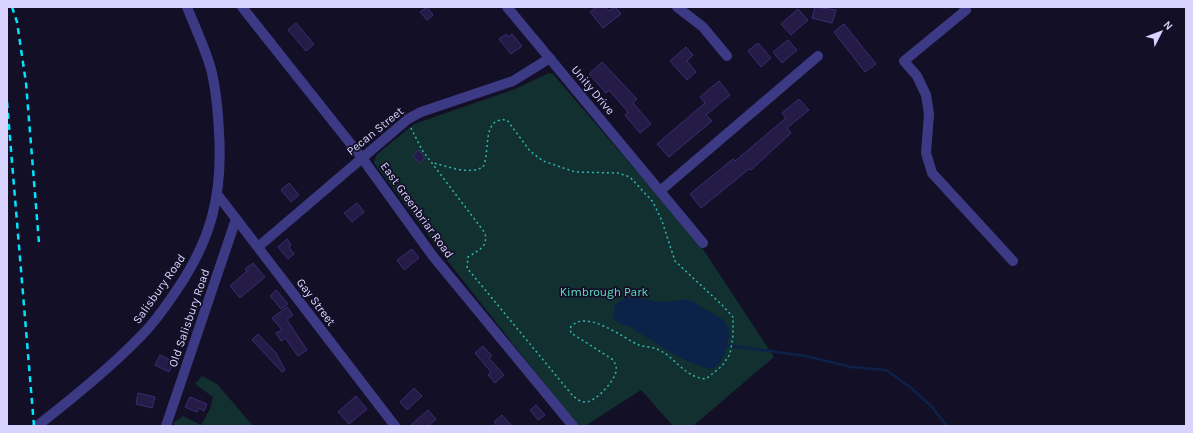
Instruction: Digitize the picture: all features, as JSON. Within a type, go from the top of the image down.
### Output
[{"type":"street","name":"Salisbury Road","points":[[37,426],[105,369],[140,337],[159,316],[189,273],[202,248],[212,222],[218,194],[220,152],[218,111],[211,70],[186,7]]},
{"type":"street","name":"East Greenbriar Road","points":[[242,7],[362,158],[432,255],[573,426]]},
{"type":"street","name":"Unity Drive","points":[[507,7],[703,243]]},
{"type":"street","points":[[677,7],[703,27],[726,56]]},
{"type":"street","points":[[964,7],[966,10],[904,61],[917,76],[926,95],[929,114],[926,153],[932,173],[1013,260]]},
{"type":"street","points":[[660,191],[818,56]]},
{"type":"street","name":"Pecan Street","points":[[258,247],[408,119],[421,112],[513,81],[550,58]]},
{"type":"street","name":"Gay Street","points":[[218,194],[395,426]]},
{"type":"street","name":"Old Salisbury Road","points":[[166,426],[236,219]]},
{"type":"path","points":[[408,119],[414,138],[434,163],[435,169],[485,233],[486,240],[484,247],[468,257],[466,263],[467,268],[573,396],[582,402],[588,402],[608,386],[616,372],[616,366],[612,359],[573,336],[570,328],[573,324],[579,322],[605,325],[639,345],[658,349],[696,378],[706,379],[722,366],[731,348],[733,336],[733,317],[674,261],[662,221],[653,202],[630,177],[618,173],[574,172],[543,161],[530,152],[507,120],[498,119],[493,121],[489,132],[483,167],[469,171],[434,163]]},
{"type":"green space","name":"Kimbrough Park","points":[[549,73],[553,74],[701,246],[774,357],[693,426],[673,426],[641,390],[585,426],[578,426],[446,259],[374,163],[376,156],[382,150],[414,124],[515,89]]},
{"type":"green space","points":[[202,376],[217,384],[253,426],[176,426],[173,423],[183,416],[201,425],[210,409],[213,397],[195,384]]},
{"type":"water","points":[[634,297],[661,302],[689,300],[718,316],[727,324],[729,330],[728,343],[720,363],[716,367],[710,369],[689,362],[668,351],[630,327],[615,320],[613,318],[615,305],[625,298]]},
{"type":"building","points":[[427,7],[433,15],[427,20],[420,12]]},
{"type":"building","points":[[596,7],[605,7],[609,11],[615,7],[621,14],[603,28],[590,12]]},
{"type":"building","points":[[815,7],[836,10],[832,23],[812,18]]},
{"type":"building","points":[[798,9],[808,20],[791,35],[781,24]]},
{"type":"building","points":[[296,23],[314,44],[306,51],[288,30]]},
{"type":"building","points":[[844,24],[876,64],[865,72],[834,32]]},
{"type":"building","points":[[506,34],[508,37],[512,34],[522,46],[511,54],[499,39]]},
{"type":"building","points":[[788,40],[797,50],[782,63],[773,52]]},
{"type":"building","points":[[758,43],[771,58],[761,67],[748,51]]},
{"type":"building","points":[[686,47],[693,55],[687,61],[696,72],[687,80],[670,61]]},
{"type":"building","points":[[602,62],[637,99],[633,103],[651,124],[640,133],[625,115],[628,112],[609,90],[606,93],[589,74]]},
{"type":"building","points":[[719,81],[730,95],[706,115],[712,121],[669,157],[657,144],[705,103],[700,97]]},
{"type":"building","points":[[799,99],[809,110],[787,128],[791,133],[751,170],[749,169],[701,208],[690,194],[733,159],[735,161],[786,118],[782,113]]},
{"type":"building","points":[[419,150],[425,158],[419,163],[413,155]]},
{"type":"building","points":[[289,183],[299,195],[291,202],[281,190]]},
{"type":"building","points":[[357,203],[364,212],[352,222],[344,213]]},
{"type":"building","points":[[287,239],[291,245],[289,247],[294,254],[288,259],[278,247]]},
{"type":"building","points":[[412,249],[419,258],[404,270],[397,260]]},
{"type":"building","points":[[253,263],[265,277],[240,298],[230,286],[247,271],[245,269]]},
{"type":"building","points":[[276,290],[288,304],[281,309],[270,296]]},
{"type":"building","points":[[287,307],[293,315],[287,320],[307,350],[298,356],[285,338],[281,341],[276,333],[282,330],[272,318]]},
{"type":"building","points":[[258,334],[276,353],[285,370],[282,372],[252,340]]},
{"type":"building","points":[[483,346],[492,356],[489,358],[504,375],[495,383],[488,375],[491,372],[475,353]]},
{"type":"building","points":[[160,355],[174,362],[169,372],[155,365]]},
{"type":"building","points":[[414,388],[422,396],[407,410],[400,402]]},
{"type":"building","points":[[138,393],[155,397],[152,408],[136,404]]},
{"type":"building","points":[[356,396],[367,409],[349,424],[338,412]]},
{"type":"building","points":[[190,397],[207,404],[204,411],[199,408],[197,412],[185,407]]},
{"type":"building","points":[[536,405],[545,415],[538,420],[530,410]]},
{"type":"building","points":[[428,410],[436,419],[428,426],[410,426]]},
{"type":"building","points":[[502,415],[512,426],[497,426],[494,422]]},
{"type":"waterway","points":[[724,345],[806,356],[851,367],[886,370],[910,387],[932,407],[947,426]]},
{"type":"railway","points":[[12,7],[17,22],[26,83],[39,243]]},
{"type":"railway","points":[[7,102],[34,426]]}]
